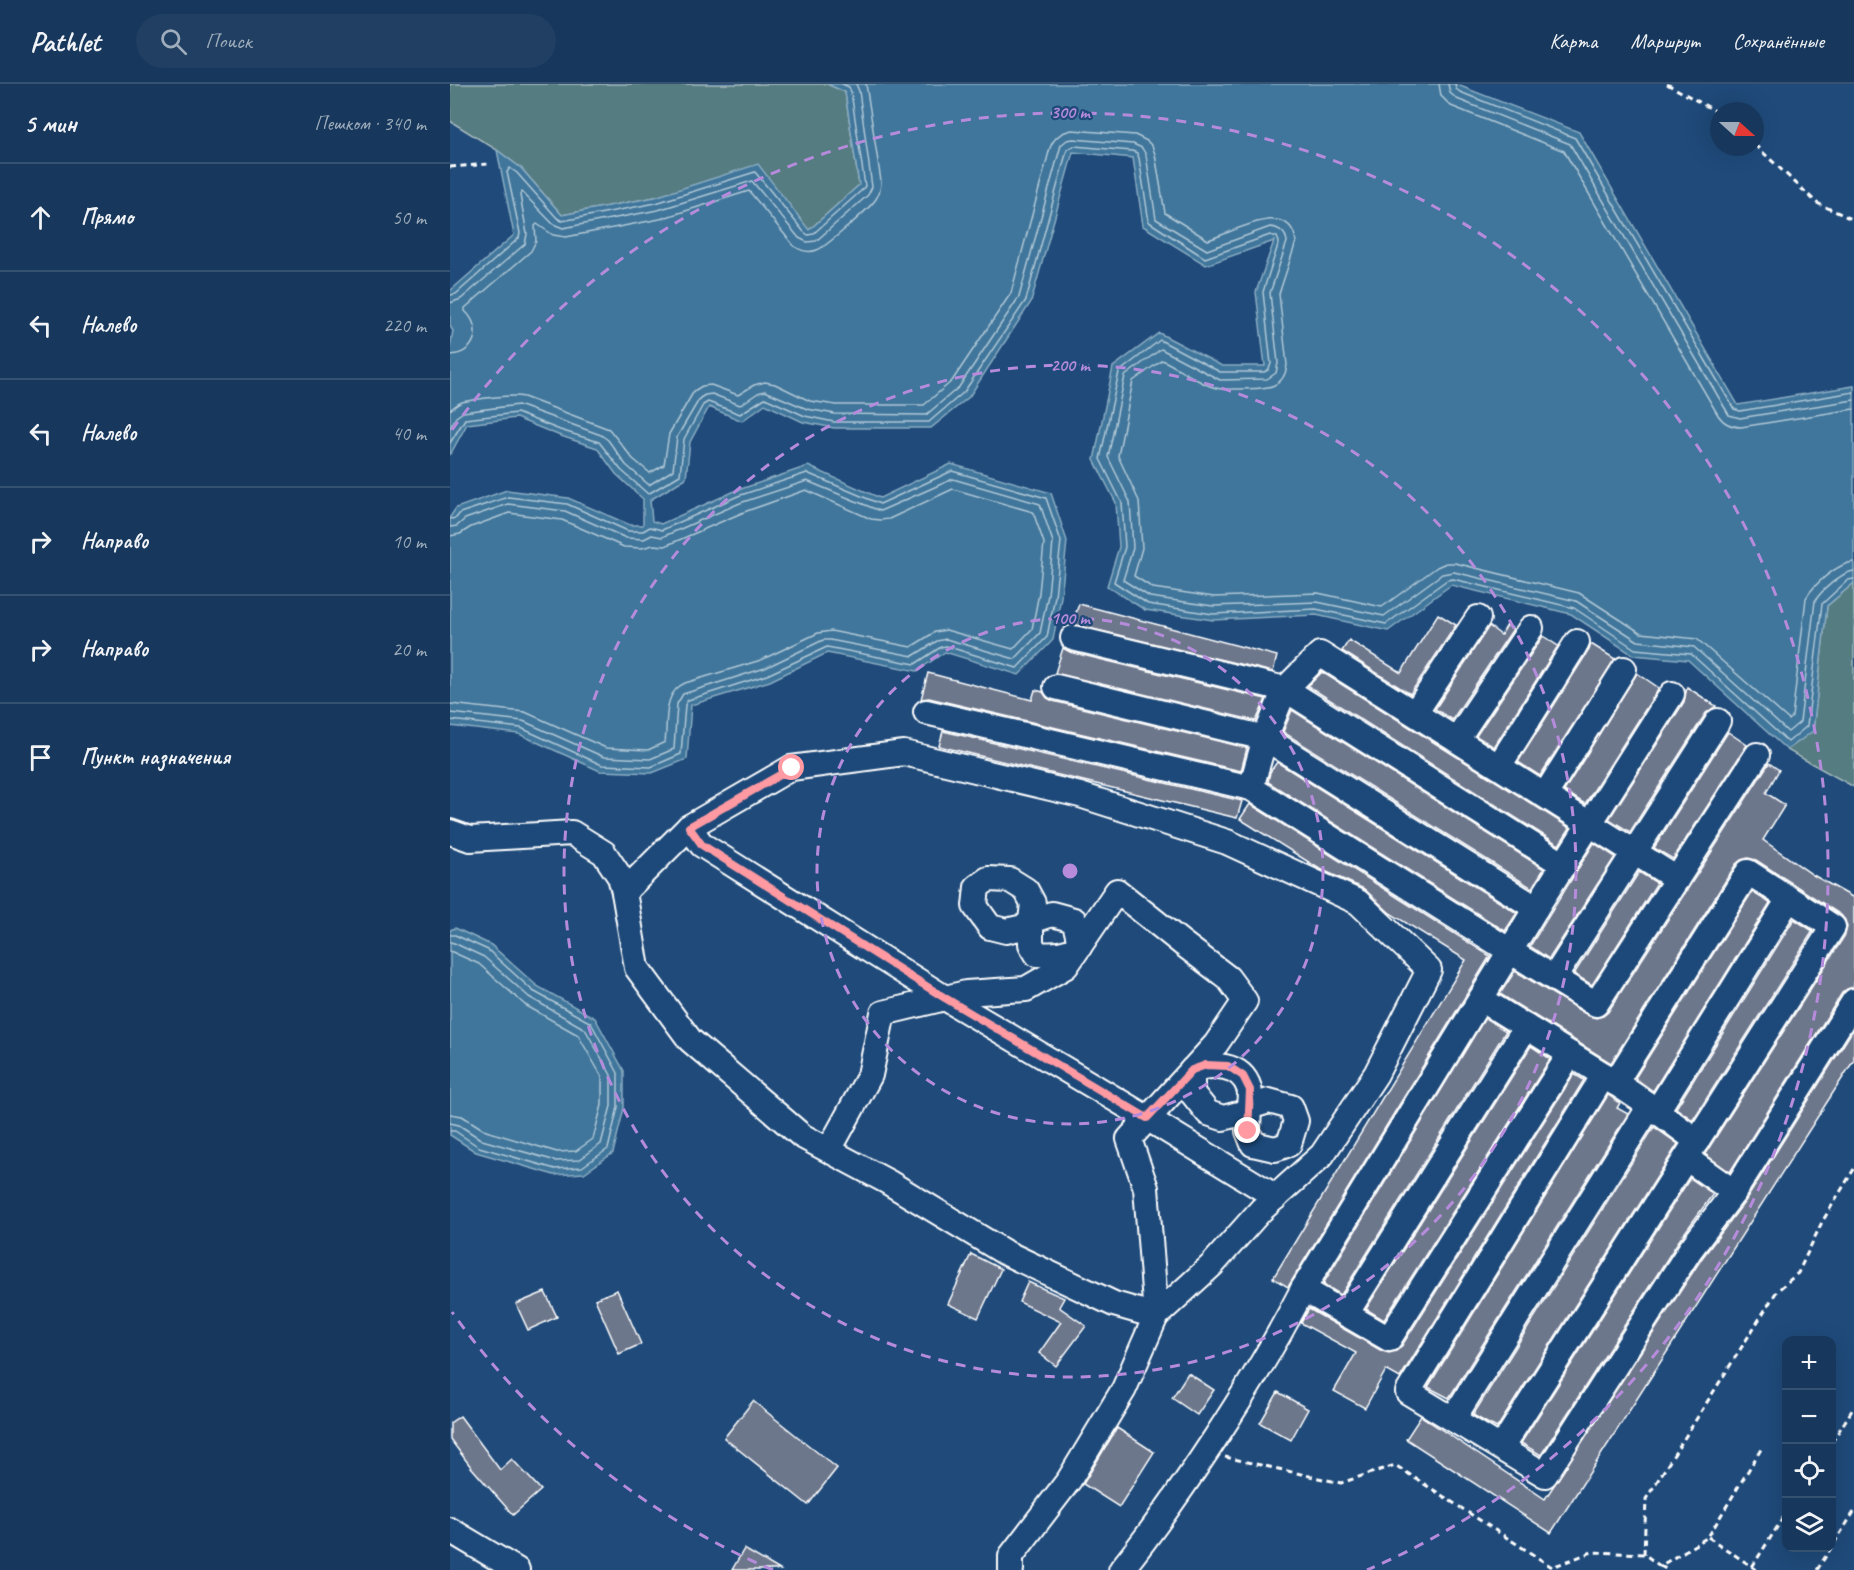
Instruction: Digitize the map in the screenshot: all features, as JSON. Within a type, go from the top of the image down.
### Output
[{"type":"street","points":[[1416,713],[1478,618]]},
{"type":"street","points":[[1457,740],[1531,628]]},
{"type":"street","points":[[1073,638],[1285,689],[1564,865]]},
{"type":"street","points":[[1499,766],[1577,642]]},
{"type":"street","points":[[1251,788],[1265,738],[1285,689],[1320,654],[1677,879]]},
{"type":"street","points":[[1545,795],[1624,669]]},
{"type":"street","points":[[1056,687],[1265,738],[1536,908]]},
{"type":"street","points":[[1121,1570],[1152,1532],[1248,1388],[1303,1289],[1536,908],[1672,694]]},
{"type":"street","points":[[926,712],[1251,788],[1596,1004],[1757,755]]},
{"type":"street","points":[[1554,978],[1718,721]]},
{"type":"street","points":[[624,892],[689,827],[792,768],[904,753],[1080,795],[1215,838],[1358,902],[1430,970],[1377,1074],[1322,1155],[1261,1210],[1212,1265],[1156,1316],[1124,1389],[1069,1480],[1011,1556],[1011,1570]]},
{"type":"street","points":[[689,827],[702,845],[945,998],[1276,1197]]},
{"type":"street","points":[[450,832],[470,839],[573,833],[604,853],[620,877],[637,968],[690,1040],[802,1136],[888,1182],[1004,1252],[1114,1304],[1156,1316]]},
{"type":"street","points":[[1501,1448],[1833,927],[1748,872],[1610,1079],[1408,1392],[1545,1475],[1690,1250],[1734,1192],[1854,1001]]},
{"type":"street","points":[[829,1150],[870,1075],[883,1013],[966,993],[1026,989],[1066,966],[1117,891],[1228,978],[1245,1001],[1216,1044],[1129,1139],[1146,1188],[1156,1316]]},
{"type":"street","points":[[1453,1419],[1790,899]]},
{"type":"street","points":[[1052,914],[1074,920],[1079,947],[1057,956],[1037,954],[1030,944],[1032,921],[1052,914]]},
{"type":"street","points":[[1481,999],[1653,1108],[1734,1192]]},
{"type":"street","points":[[1346,1314],[1526,1027]]},
{"type":"street","points":[[1303,1289],[1389,1339],[1570,1054]]},
{"type":"street","points":[[1206,1065],[1228,1066],[1243,1076],[1250,1090],[1249,1107],[1242,1113],[1223,1118],[1208,1113],[1192,1093],[1192,1070],[1206,1065]]},
{"type":"street","points":[[450,1530],[517,1570]]},
{"type":"path","points":[[1667,84],[1710,108]]},
{"type":"path","points":[[1764,154],[1816,203],[1854,220]]},
{"type":"path","points":[[450,167],[489,164]]},
{"type":"path","points":[[1644,1554],[1646,1499],[1777,1291],[1798,1273],[1822,1222],[1854,1169]]},
{"type":"path","points":[[1836,1436],[1854,1407]]},
{"type":"path","points":[[1660,1566],[1707,1537],[1762,1446]]},
{"type":"path","points":[[1206,1452],[1341,1483],[1395,1465],[1552,1567],[1592,1552],[1644,1554],[1668,1570]]},
{"type":"path","points":[[1817,1570],[1854,1512]]},
{"type":"path","points":[[1752,1567],[1782,1519]]},
{"type":"path","points":[[1707,1537],[1757,1570]]},
{"type":"green space","points":[[450,84],[827,84],[845,92],[859,185],[809,230],[655,197],[562,215],[521,168],[450,121]]},
{"type":"green space","points":[[1854,583],[1854,787],[1787,750],[1813,730],[1827,606]]},
{"type":"water","points":[[827,84],[1455,84],[1579,132],[1738,405],[1854,386],[1854,583],[1827,606],[1813,731],[1787,750],[1688,660],[1633,655],[1571,614],[1451,585],[1388,631],[1316,615],[1213,620],[1145,610],[1107,586],[1119,547],[1116,503],[1094,460],[1113,367],[1159,333],[1222,366],[1265,366],[1256,292],[1274,241],[1206,265],[1143,226],[1133,158],[1073,152],[1031,302],[969,397],[931,428],[834,428],[803,422],[765,404],[742,421],[709,407],[690,442],[686,478],[650,500],[652,521],[661,524],[735,491],[808,466],[880,498],[951,464],[1051,493],[1067,541],[1061,597],[1053,640],[1019,675],[945,652],[917,671],[827,653],[770,681],[691,705],[687,759],[652,773],[600,771],[519,734],[450,726],[450,517],[456,508],[507,490],[568,498],[630,525],[643,525],[643,499],[616,474],[597,448],[516,418],[467,424],[450,455],[450,348],[453,331],[450,326],[450,291],[514,235],[497,150],[521,168],[562,215],[655,197],[758,164],[809,230],[859,185],[845,92]]},
{"type":"water","points":[[455,928],[491,945],[537,986],[595,1018],[624,1071],[624,1108],[613,1153],[584,1173],[554,1175],[476,1152],[450,1135],[450,930]]},
{"type":"building","points":[[1079,604],[1277,656],[1273,672],[1072,624]]},
{"type":"building","points":[[1438,614],[1456,625],[1410,694],[1342,651],[1349,640],[1401,673]]},
{"type":"building","points":[[1507,625],[1513,629],[1452,720],[1435,709],[1489,626],[1501,635]]},
{"type":"building","points":[[1543,636],[1558,646],[1494,747],[1476,736]]},
{"type":"building","points":[[1591,644],[1615,659],[1540,776],[1518,762]]},
{"type":"building","points":[[1063,648],[1070,652],[1266,699],[1256,721],[1055,673]]},
{"type":"building","points":[[1322,672],[1570,828],[1559,845],[1308,686]]},
{"type":"building","points":[[928,673],[1032,700],[1035,690],[1043,692],[1053,701],[1247,748],[1241,771],[929,698],[921,699]]},
{"type":"building","points":[[1637,673],[1659,688],[1585,804],[1564,791]]},
{"type":"building","points":[[1687,687],[1716,706],[1706,713],[1630,832],[1609,819],[1684,702]]},
{"type":"building","points":[[1292,710],[1544,869],[1532,888],[1283,732]]},
{"type":"building","points":[[943,731],[1242,801],[1237,818],[939,746]]},
{"type":"building","points":[[1728,732],[1747,745],[1673,859],[1654,848]]},
{"type":"building","points":[[1277,762],[1517,913],[1505,931],[1268,782],[1270,772]]},
{"type":"building","points":[[1769,763],[1779,770],[1766,793],[1785,805],[1763,840],[1813,875],[1854,898],[1854,987],[1842,993],[1730,1172],[1705,1154],[1845,935],[1847,927],[1841,915],[1756,860],[1748,858],[1741,860],[1736,864],[1611,1063],[1500,994],[1515,971],[1589,1016],[1596,1018],[1608,1012]]},
{"type":"building","points":[[1250,804],[1490,956],[1288,1287],[1273,1278],[1466,960],[1390,913],[1364,889],[1318,868],[1240,819]]},
{"type":"building","points":[[1594,843],[1615,857],[1549,959],[1530,946]]},
{"type":"building","points":[[1639,872],[1657,883],[1592,985],[1574,974]]},
{"type":"building","points":[[1752,892],[1770,903],[1653,1091],[1635,1078]]},
{"type":"building","points":[[1794,919],[1813,931],[1693,1120],[1676,1108]]},
{"type":"building","points":[[1485,1018],[1506,1031],[1341,1295],[1323,1284]]},
{"type":"building","points":[[1854,1028],[1854,1060],[1551,1533],[1406,1439],[1421,1416],[1545,1499],[1702,1258],[1746,1200]]},
{"type":"building","points":[[1531,1046],[1550,1059],[1384,1320],[1366,1309]]},
{"type":"building","points":[[1574,1074],[1584,1080],[1400,1378],[1386,1370],[1365,1408],[1334,1391],[1356,1353],[1301,1323],[1309,1309],[1382,1351],[1389,1353],[1401,1347]]},
{"type":"building","points":[[1608,1095],[1620,1103],[1617,1108],[1628,1114],[1449,1398],[1428,1387]]},
{"type":"building","points":[[1654,1127],[1678,1144],[1497,1428],[1473,1415]]},
{"type":"building","points":[[1690,1178],[1713,1194],[1678,1242],[1541,1455],[1521,1443]]},
{"type":"building","points":[[971,1254],[1001,1269],[978,1318],[948,1304]]},
{"type":"building","points":[[1028,1282],[1064,1298],[1059,1307],[1086,1326],[1056,1366],[1039,1353],[1061,1322],[1019,1302]]},
{"type":"building","points":[[617,1290],[641,1344],[619,1354],[595,1299]]},
{"type":"building","points":[[545,1292],[557,1317],[528,1330],[516,1304]]},
{"type":"building","points":[[1188,1373],[1214,1390],[1197,1415],[1172,1398]]},
{"type":"building","points":[[1278,1392],[1308,1409],[1291,1440],[1260,1423]]},
{"type":"building","points":[[753,1401],[837,1468],[808,1505],[724,1438]]},
{"type":"building","points":[[460,1416],[500,1470],[512,1459],[541,1490],[513,1515],[450,1439],[450,1423]]},
{"type":"building","points":[[1117,1428],[1154,1452],[1119,1507],[1083,1484]]},
{"type":"building","points":[[744,1549],[780,1570],[732,1570]]},
{"type":"route","points":[[792,768],[689,827],[702,845],[945,998],[1147,1118],[1192,1070],[1206,1065],[1228,1066],[1243,1076],[1250,1090],[1248,1131]]}]
